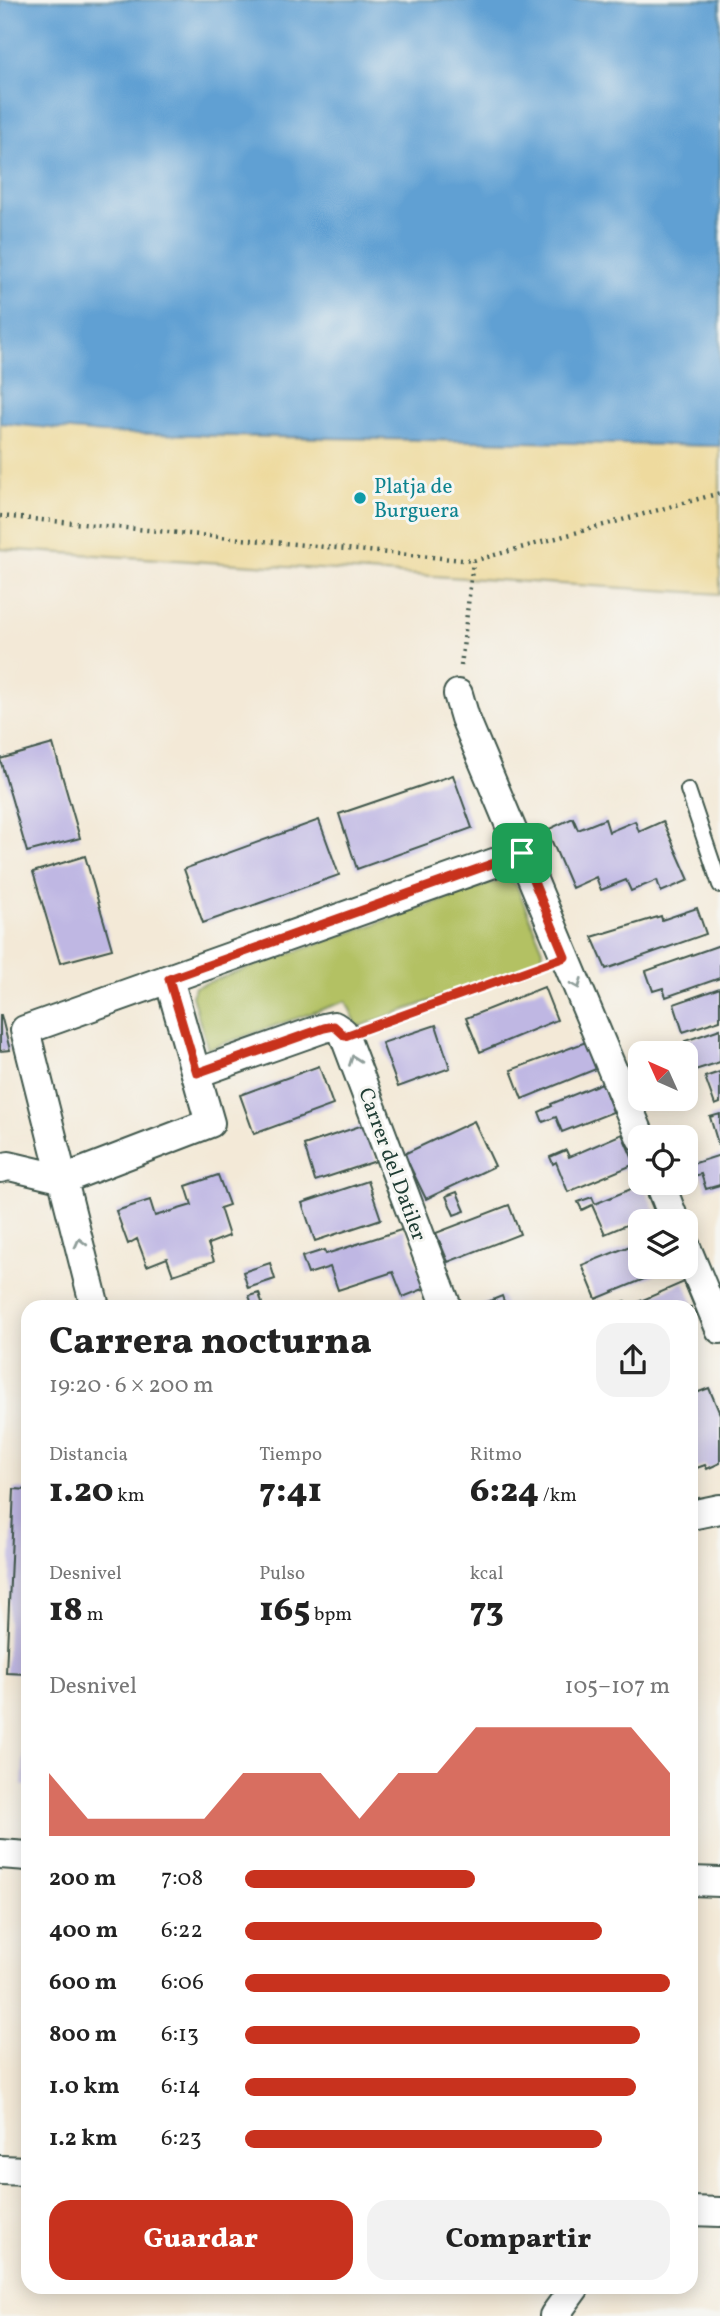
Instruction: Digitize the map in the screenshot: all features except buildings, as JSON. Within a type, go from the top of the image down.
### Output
[{"type":"street","points":[[458,694],[465,719],[636,1125]]},
{"type":"street","points":[[93,1300],[25,1030],[522,853]]},
{"type":"street","points":[[0,1168],[9,1166],[64,1179],[210,1123],[169,979]]},
{"type":"street","points":[[197,1073],[340,1031]]},
{"type":"street","name":"Carrer del Datiler","points":[[340,1031],[444,1300]]},
{"type":"street","points":[[698,1275],[719,1325]]},
{"type":"street","points":[[698,1514],[720,1509]]},
{"type":"street","points":[[0,1854],[21,1856]]},
{"type":"street","points":[[698,1881],[720,1882]]},
{"type":"street","points":[[0,2170],[21,2171]]},
{"type":"street","points":[[698,2211],[720,2211]]},
{"type":"street","points":[[554,2316],[570,2294]]},
{"type":"lane","points":[[688,790],[720,885]]},
{"type":"path","points":[[0,516],[473,561],[720,493]]},
{"type":"path","points":[[458,694],[473,561]]},
{"type":"path","points":[[340,1031],[565,957]]},
{"type":"green space","points":[[504,879],[516,884],[543,950],[542,961],[358,1027],[346,1001],[208,1049],[192,996],[195,987]]},
{"type":"sand","name":"Platja de Burguera","points":[[0,418],[209,436],[720,446],[720,594],[0,549]]},
{"type":"water","points":[[0,0],[720,0],[720,446],[102,433],[0,423]]},
{"type":"place","name":"Platja de Burguera","points":[[360,498]]},
{"type":"route","points":[[522,853],[565,957],[345,1036],[334,1026],[324,1028],[197,1073],[169,979],[522,853]]}]
